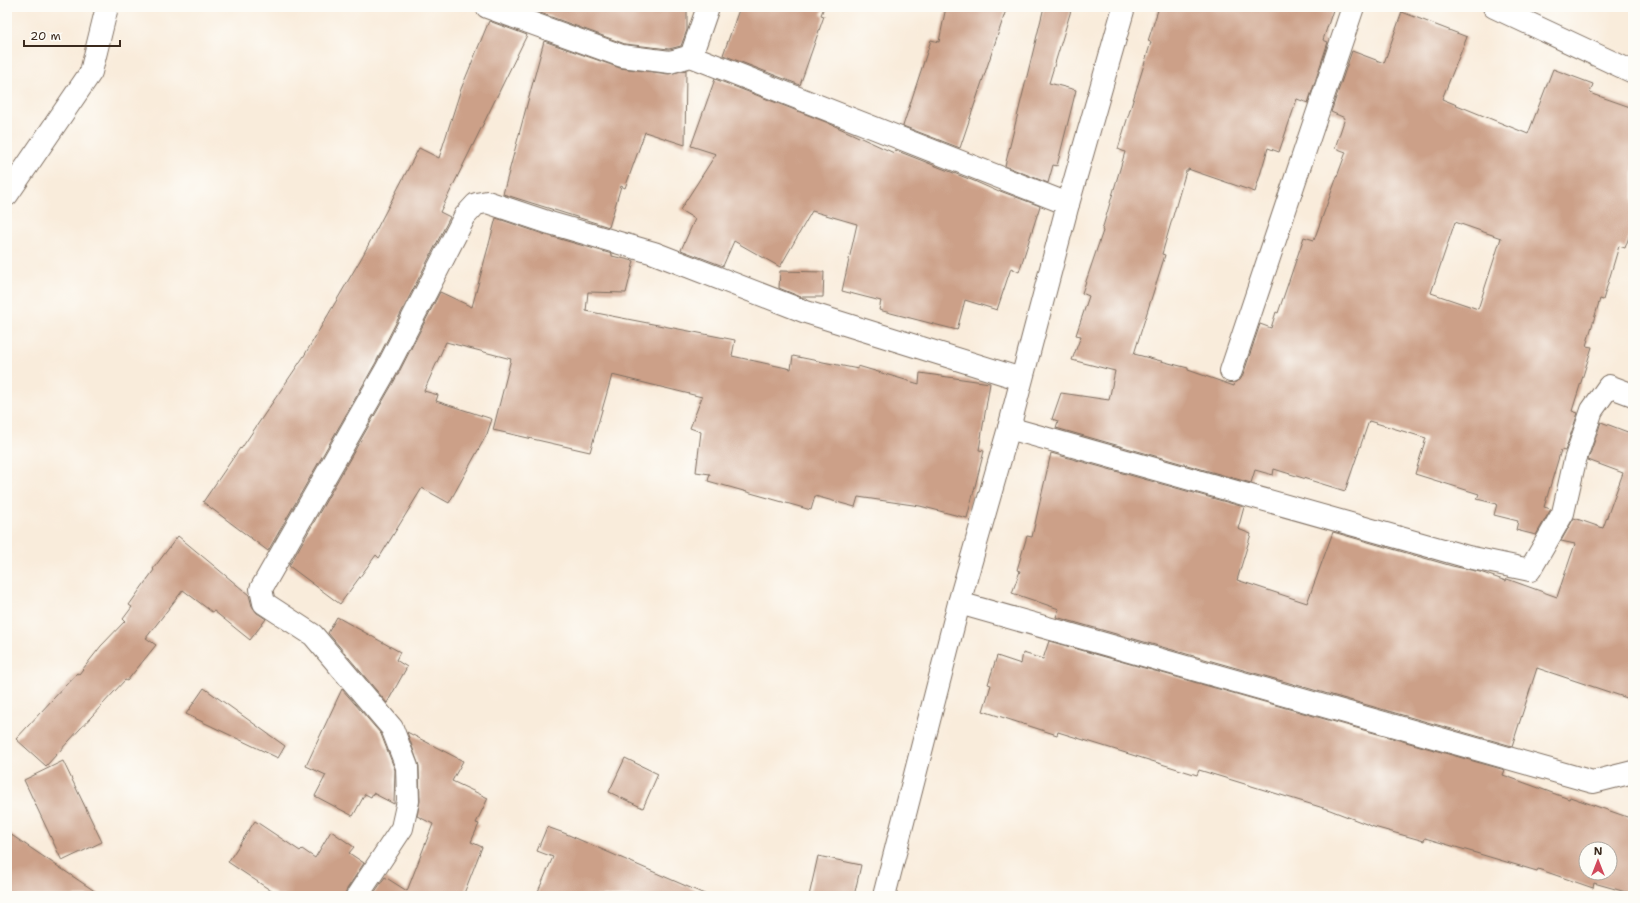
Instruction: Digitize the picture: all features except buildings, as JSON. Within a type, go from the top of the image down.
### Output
[{"type":"street","points":[[7,195],[91,72],[107,7]]},
{"type":"street","points":[[487,7],[622,56],[670,62],[691,56],[1068,204]]},
{"type":"street","points":[[691,56],[708,7]]},
{"type":"street","points":[[884,896],[960,603],[1009,428],[1068,204],[1124,7]]},
{"type":"street","points":[[1231,371],[1353,7]]},
{"type":"street","points":[[1500,8],[1633,72]]},
{"type":"street","points":[[357,896],[402,828],[408,801],[407,767],[392,728],[313,635],[264,603],[261,589],[386,370],[465,216],[476,204],[487,202],[550,223],[654,253],[806,312],[1021,379]]},
{"type":"street","points":[[1009,428],[1468,557],[1530,570],[1563,513],[1575,460],[1592,410],[1609,386],[1633,395]]},
{"type":"street","points":[[960,603],[1593,782],[1633,772]]}]
